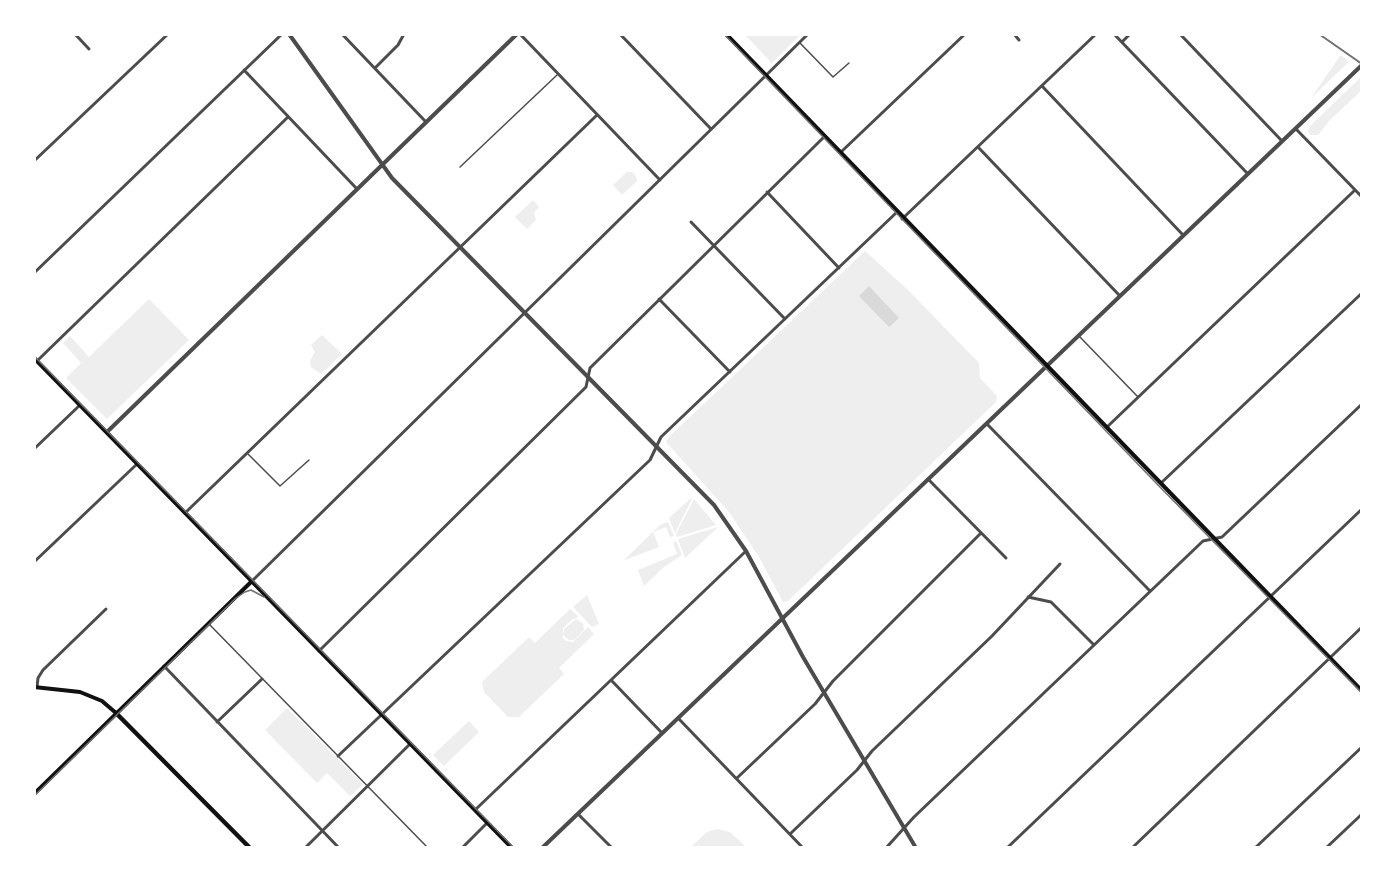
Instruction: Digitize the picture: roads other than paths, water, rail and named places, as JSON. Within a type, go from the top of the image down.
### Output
[{"type":"main road","points":[[726,34],[896,213],[1362,691]]},
{"type":"main road","points":[[36,359],[512,848]]},
{"type":"main road","points":[[36,790],[251,582]]},
{"type":"main road","points":[[36,687],[80,692],[102,700],[250,848]]},
{"type":"street","points":[[75,34],[89,49]]},
{"type":"street","points":[[34,161],[168,34]]},
{"type":"street","points":[[34,273],[282,34]]},
{"type":"street","points":[[289,34],[392,178],[714,505],[746,551],[782,618],[916,848]]},
{"type":"street","points":[[342,34],[426,122]]},
{"type":"street","points":[[375,68],[398,45],[404,34]]},
{"type":"street","points":[[107,432],[518,34],[660,180]]},
{"type":"street","points":[[620,34],[711,129]]},
{"type":"street","points":[[251,582],[808,34]]},
{"type":"street","points":[[840,153],[965,34]]},
{"type":"street","points":[[1014,34],[1019,39]]},
{"type":"street","points":[[902,219],[1095,34]]},
{"type":"street","points":[[1114,34],[1247,173]]},
{"type":"street","points":[[1122,42],[1130,34]]},
{"type":"street","points":[[1180,34],[1281,140]]},
{"type":"street","points":[[542,848],[1362,65]]},
{"type":"street","points":[[244,70],[357,189]]},
{"type":"street","points":[[1042,86],[1183,235]]},
{"type":"street","points":[[185,513],[597,115]]},
{"type":"street","points":[[36,359],[288,117]]},
{"type":"street","points":[[1294,128],[1362,197]]},
{"type":"street","points":[[319,651],[578,396],[586,387],[590,368],[824,137]]},
{"type":"street","points":[[978,147],[1119,295]]},
{"type":"street","points":[[1106,429],[1355,190]]},
{"type":"street","points":[[768,192],[839,268]]},
{"type":"street","points":[[338,756],[650,460],[662,437],[896,213]]},
{"type":"street","points":[[691,222],[785,319]]},
{"type":"street","points":[[1160,484],[1362,293]]},
{"type":"street","points":[[659,299],[730,372]]},
{"type":"street","points":[[886,848],[914,817],[1203,541],[1222,537],[1362,404]]},
{"type":"street","points":[[34,450],[80,405]]},
{"type":"street","points":[[985,423],[1150,591]]},
{"type":"street","points":[[34,562],[136,464]]},
{"type":"street","points":[[928,479],[1006,558]]},
{"type":"street","points":[[1007,848],[1362,509]]},
{"type":"street","points":[[737,778],[815,704],[824,691],[981,533]]},
{"type":"street","points":[[475,810],[746,551]]},
{"type":"street","points":[[790,834],[872,751],[992,636],[1060,564]]},
{"type":"street","points":[[1028,597],[1051,602],[1094,645]]},
{"type":"street","points":[[36,687],[43,670],[106,609]]},
{"type":"street","points":[[1132,848],[1362,627]]},
{"type":"street","points":[[164,666],[339,848]]},
{"type":"street","points":[[217,722],[262,678]]},
{"type":"street","points":[[611,680],[662,733]]},
{"type":"street","points":[[678,718],[803,848]]},
{"type":"street","points":[[306,848],[410,744]]},
{"type":"street","points":[[1255,848],[1362,747]]},
{"type":"street","points":[[1326,848],[1362,813]]},
{"type":"street","points":[[578,814],[612,848]]},
{"type":"street","points":[[462,848],[488,823]]},
{"type":"lane","points":[[800,43],[833,77],[849,63]]},
{"type":"lane","points":[[460,167],[557,75]]},
{"type":"lane","points":[[1078,335],[1138,397]]},
{"type":"lane","points":[[247,453],[280,486],[309,460]]},
{"type":"lane","points":[[208,623],[428,848]]},
{"type":"tram line","points":[[724,34],[1157,484],[1362,693]]},
{"type":"tram line","points":[[34,356],[514,848]]},
{"type":"tram line","points":[[34,796],[236,598],[251,590],[264,597]]},
{"type":"railway","points":[[1319,34],[1362,64]]}]
